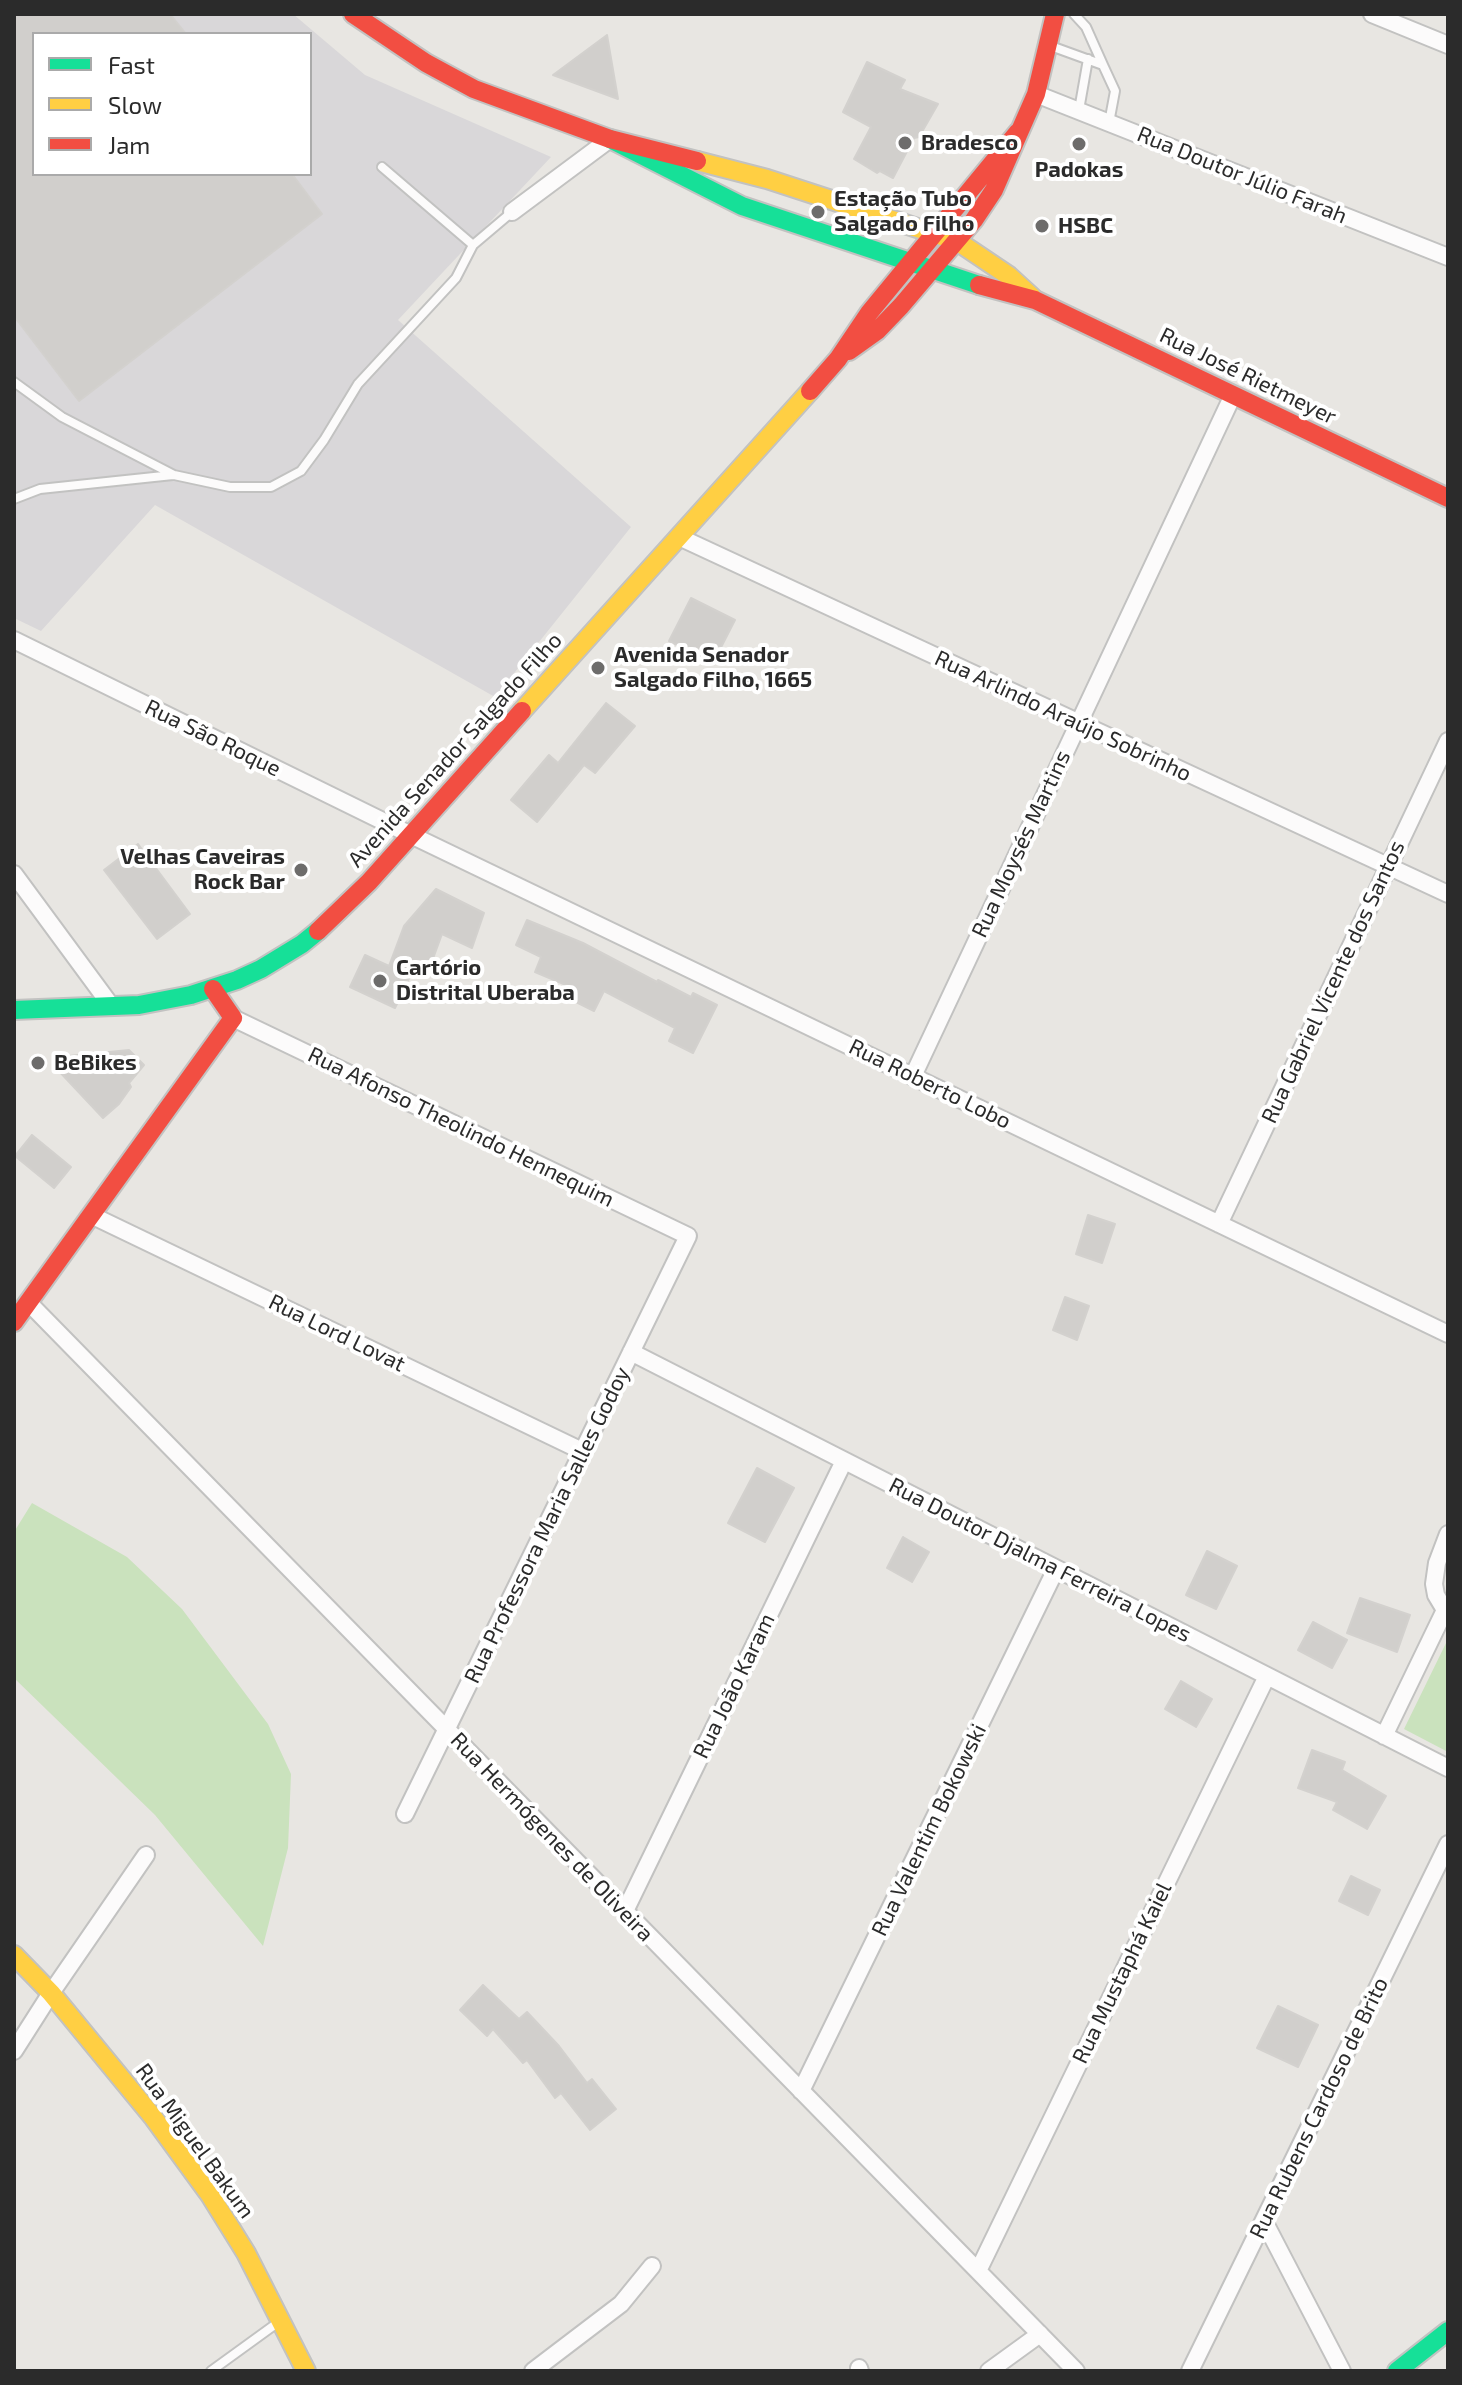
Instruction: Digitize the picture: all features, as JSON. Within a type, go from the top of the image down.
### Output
[{"type":"main road","points":[[353,14],[426,63],[474,89],[610,139]]},
{"type":"main road","name":"Avenida Senador Salgado Filho","points":[[838,359],[877,331],[934,269],[994,190],[1036,94],[1055,14]]},
{"type":"main road","name":"Avenida Senador Salgado Filho","points":[[14,1010],[112,1007],[163,1001],[213,989],[261,969],[302,944],[345,907],[838,359],[869,313],[1018,132]]},
{"type":"main road","name":"Rua José Rietmeyer","points":[[610,139],[777,182],[957,241],[1009,276],[1035,300]]},
{"type":"main road","name":"Rua José Rietmeyer","points":[[610,139],[742,206],[998,291],[1035,300],[1445,498]]},
{"type":"main road","points":[[14,1322],[233,1018],[213,989]]},
{"type":"main road","name":"Rua Miguel Bakum","points":[[14,1955],[51,1993],[153,2117],[210,2195],[246,2253],[306,2371]]},
{"type":"main road","points":[[1397,2371],[1448,2331]]},
{"type":"street","points":[[1372,14],[1448,45]]},
{"type":"street","name":"Rua Doutor Júlio Farah","points":[[1036,94],[1448,257]]},
{"type":"street","points":[[512,212],[610,139]]},
{"type":"street","name":"Rua Moysés Martins","points":[[913,1076],[1233,395]]},
{"type":"street","name":"Rua Arlindo Araújo Sobrinho","points":[[679,537],[1448,894]]},
{"type":"street","name":"Rua São Roque","points":[[14,640],[411,835]]},
{"type":"street","name":"Rua Gabriel Vicente dos Santos","points":[[1219,1224],[1448,741]]},
{"type":"street","name":"Rua Roberto Lobo","points":[[411,835],[1448,1334]]},
{"type":"street","points":[[14,874],[112,1007]]},
{"type":"street","name":"Rua Afonso Theolindo Hennequim","points":[[233,1018],[688,1236]]},
{"type":"street","name":"Rua Lord Lovat","points":[[91,1215],[582,1451]]},
{"type":"street","name":"Rua Professora Maria Salles Godoy","points":[[405,1814],[688,1236]]},
{"type":"street","name":"Rua Hermógenes de Oliveira","points":[[28,1302],[1076,2371]]},
{"type":"street","name":"Rua Doutor Djalma Ferreira Lopes","points":[[631,1352],[1448,1768]]},
{"type":"street","name":"Rua João Karam","points":[[625,1911],[844,1461]]},
{"type":"street","points":[[1384,1736],[1446,1611],[1436,1595],[1434,1584],[1437,1563],[1448,1534]]},
{"type":"street","name":"Rua Valentim Bokowski","points":[[801,2091],[1056,1569]]},
{"type":"street","name":"Rua Mustaphá Kaiel","points":[[978,2271],[1267,1676]]},
{"type":"street","name":"Rua Rubens Cardoso de Brito","points":[[1190,2371],[1448,1844]]},
{"type":"street","points":[[14,2051],[146,1855]]},
{"type":"street","points":[[1264,2221],[1342,2371]]},
{"type":"street","points":[[533,2371],[621,2304],[652,2266]]},
{"type":"street","points":[[989,2371],[1040,2334]]},
{"type":"lane","points":[[1074,14],[1086,27],[1115,91],[1109,123]]},
{"type":"lane","points":[[1048,45],[1103,65]]},
{"type":"lane","points":[[1079,111],[1088,59]]},
{"type":"lane","points":[[382,167],[473,245]]},
{"type":"lane","points":[[14,382],[62,417],[174,475],[230,487],[271,487],[301,471],[358,384],[456,278],[473,245],[512,212]]},
{"type":"lane","points":[[14,499],[40,489],[174,475]]},
{"type":"lane","points":[[211,2371],[280,2321]]},
{"type":"shaded area","points":[[14,14],[293,14],[365,75],[551,157],[398,320],[631,527],[495,697],[155,505],[41,631],[14,618]]},
{"type":"green space","points":[[32,1503],[127,1557],[182,1609],[268,1724],[291,1774],[288,1848],[263,1946],[155,1815],[14,1678],[14,1532]]},
{"type":"green space","points":[[1448,1639],[1448,1752],[1404,1729]]},
{"type":"building","points":[[14,14],[170,14],[184,32],[32,32],[32,176],[294,176],[322,214],[79,401],[14,316]]},
{"type":"building","points":[[607,35],[618,99],[553,75]]},
{"type":"building","points":[[867,62],[905,80],[900,89],[938,104],[919,137],[914,138],[893,178],[880,171],[877,173],[854,159],[871,127],[843,112]]},
{"type":"building","points":[[691,598],[735,620],[713,663],[669,641]]},
{"type":"building","points":[[606,703],[635,726],[595,773],[584,765],[537,822],[511,800],[549,755],[558,763]]},
{"type":"building","points":[[138,844],[190,914],[157,939],[104,870]]},
{"type":"building","points":[[436,889],[484,913],[472,948],[442,934],[427,975],[413,970],[395,1008],[350,987],[365,955],[389,966],[404,926]]},
{"type":"building","points":[[527,920],[583,943],[657,982],[691,997],[693,993],[717,1005],[693,1053],[669,1041],[675,1028],[604,991],[594,1011],[568,998],[573,988],[535,972],[541,957],[516,945]]},
{"type":"building","points":[[129,1050],[144,1065],[129,1083],[131,1087],[119,1104],[103,1118],[56,1068],[69,1056]]},
{"type":"building","points":[[32,1135],[71,1167],[54,1188],[15,1156]]},
{"type":"building","points":[[1088,1215],[1115,1224],[1102,1263],[1076,1254]]},
{"type":"building","points":[[1065,1297],[1089,1306],[1077,1340],[1053,1330]]},
{"type":"building","points":[[757,1468],[794,1488],[765,1542],[728,1523]]},
{"type":"building","points":[[903,1537],[929,1552],[912,1582],[887,1568]]},
{"type":"building","points":[[1207,1551],[1237,1566],[1216,1609],[1186,1595]]},
{"type":"building","points":[[1360,1598],[1410,1615],[1397,1652],[1347,1633]]},
{"type":"building","points":[[1313,1622],[1347,1640],[1332,1668],[1298,1650]]},
{"type":"building","points":[[1181,1681],[1212,1699],[1196,1727],[1165,1709]]},
{"type":"building","points":[[1312,1750],[1345,1762],[1342,1770],[1386,1796],[1367,1829],[1333,1810],[1337,1802],[1298,1788]]},
{"type":"building","points":[[1351,1876],[1380,1890],[1368,1915],[1339,1901]]},
{"type":"building","points":[[483,1985],[519,2019],[527,2012],[559,2046],[587,2083],[592,2079],[616,2109],[590,2130],[561,2093],[555,2098],[527,2060],[523,2063],[493,2029],[487,2036],[460,2010]]},
{"type":"building","points":[[1278,2006],[1318,2025],[1298,2067],[1257,2048]]},
{"type":"traffic: fast","points":[[610,139],[742,206],[979,285]]},
{"type":"traffic: fast","points":[[14,1010],[139,1005],[191,995],[261,969],[318,931]]},
{"type":"traffic: fast","points":[[1397,2371],[1448,2331]]},
{"type":"traffic: slow","points":[[697,161],[767,179],[957,241],[1009,276],[1032,297]]},
{"type":"traffic: slow","points":[[522,711],[810,391]]},
{"type":"traffic: slow","points":[[14,1955],[51,1993],[153,2117],[210,2195],[246,2253],[306,2371]]},
{"type":"traffic: jam","points":[[353,14],[426,63],[474,89],[610,139],[697,161]]},
{"type":"traffic: jam","points":[[849,351],[877,331],[901,306],[974,220],[994,190],[1036,94],[1055,14]]},
{"type":"traffic: jam","points":[[810,391],[838,359],[869,313],[1018,132]]},
{"type":"traffic: jam","points":[[979,285],[1035,300],[1448,498]]},
{"type":"traffic: jam","points":[[318,931],[369,882],[522,711]]},
{"type":"traffic: jam","points":[[14,1322],[233,1018],[213,989]]},
{"type":"place","name":"Bradesco","points":[[905,143]]},
{"type":"place","name":"Padokas","points":[[1079,144]]},
{"type":"place","name":"Estação Tubo Salgado Filho","points":[[818,212]]},
{"type":"place","name":"HSBC","points":[[1042,226]]},
{"type":"place","name":"Avenida Senador Salgado Filho, 1665","points":[[598,668]]},
{"type":"place","name":"Velhas Caveiras Rock Bar","points":[[301,870]]},
{"type":"place","name":"Cartório Distrital Uberaba","points":[[380,981]]},
{"type":"place","name":"BeBikes","points":[[38,1063]]}]
